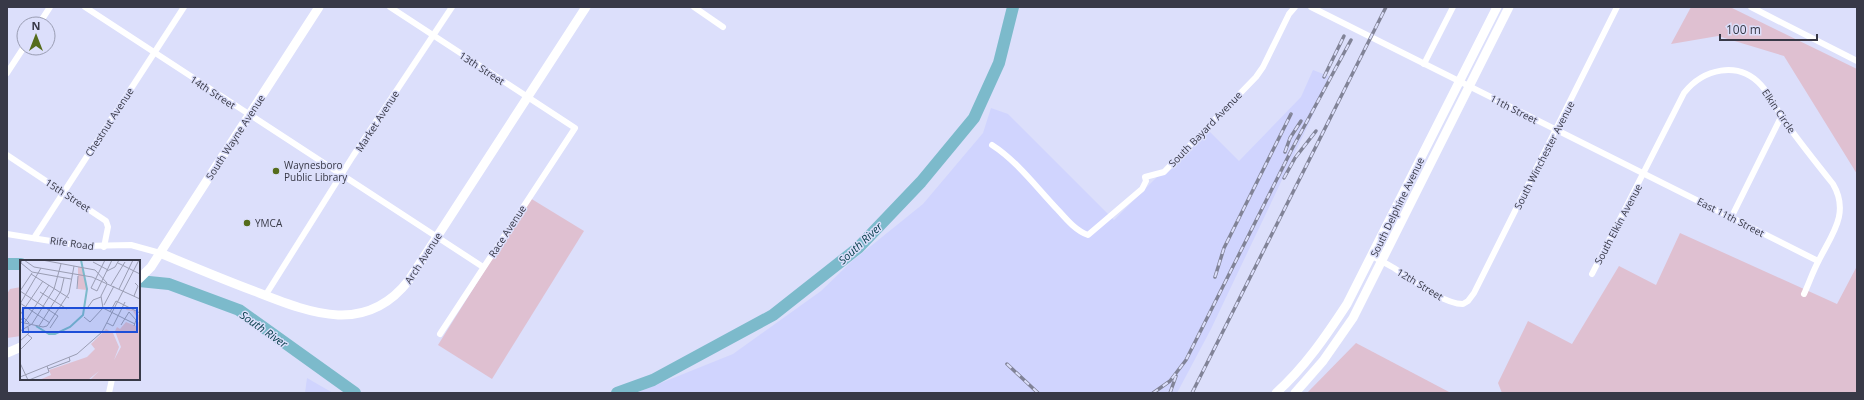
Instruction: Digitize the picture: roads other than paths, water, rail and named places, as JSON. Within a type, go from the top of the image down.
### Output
[{"type":"main road","name":"South Wayne Avenue","points":[[140,278],[151,267],[318,7]]},
{"type":"main road","name":"Arch Avenue","points":[[160,253],[265,296],[304,310],[325,315],[345,315],[372,310],[386,303],[401,290],[437,237],[586,7]]},
{"type":"main road","name":"South Delphine Avenue","points":[[1276,393],[1305,363],[1325,337],[1347,304],[1497,7]]},
{"type":"main road","name":"South Delphine Avenue","points":[[1295,393],[1323,362],[1346,329],[1382,262],[1469,86],[1510,7]]},
{"type":"main road","points":[[7,353],[20,347]]},
{"type":"street","points":[[44,16],[50,7]]},
{"type":"street","name":"14th Street","points":[[85,7],[484,267]]},
{"type":"street","name":"Chestnut Avenue","points":[[34,238],[184,7]]},
{"type":"street","name":"13th Street","points":[[390,7],[575,128]]},
{"type":"street","name":"Market Avenue","points":[[265,296],[452,7]]},
{"type":"street","points":[[694,7],[723,27]]},
{"type":"street","name":"South Bayard Avenue","points":[[992,145],[1020,169],[1066,219],[1088,236],[1142,189],[1146,182],[1145,177],[1164,172],[1256,77],[1263,67],[1289,14],[1295,7]]},
{"type":"street","points":[[1311,7],[1469,86]]},
{"type":"street","points":[[1424,64],[1453,7]]},
{"type":"street","name":"South Winchester Avenue","points":[[1468,301],[1474,293],[1617,7]]},
{"type":"street","points":[[1750,7],[1857,61]]},
{"type":"street","points":[[7,73],[18,56]]},
{"type":"street","name":"Elkin Circle","points":[[1644,173],[1684,94],[1694,83],[1709,73],[1733,70],[1748,76],[1762,86],[1781,117],[1833,184],[1840,202],[1840,217],[1818,261],[1804,294]]},
{"type":"street","name":"11th Street","points":[[1469,86],[1644,173]]},
{"type":"street","points":[[1732,218],[1781,117]]},
{"type":"street","name":"Race Avenue","points":[[440,334],[575,128]]},
{"type":"street","name":"15th Street","points":[[7,155],[106,221],[108,227],[104,247]]},
{"type":"street","name":"East 11th Street","points":[[1644,173],[1818,261]]},
{"type":"street","name":"South Elkin Avenue","points":[[1592,274],[1644,173]]},
{"type":"street","name":"Rife Road","points":[[7,234],[82,246],[104,247],[132,245],[160,253]]},
{"type":"street","name":"12th Street","points":[[1372,256],[1414,283],[1453,303],[1463,304],[1468,301]]},
{"type":"street","points":[[109,393],[112,380]]},
{"type":"waterway","name":"South River","points":[[617,393],[653,380],[773,315],[858,248],[921,182],[974,118],[999,63],[1013,7]]},
{"type":"waterway","name":"South River","points":[[7,264],[20,264]]},
{"type":"waterway","name":"South River","points":[[140,281],[169,284],[239,310],[355,393]]},
{"type":"railway","points":[[1192,393],[1386,7]]},
{"type":"railway","points":[[1324,77],[1344,36]]},
{"type":"railway","points":[[1153,393],[1170,381],[1186,360],[1292,149],[1351,40]]},
{"type":"railway","points":[[1215,277],[1224,248],[1291,114]]},
{"type":"railway","points":[[1285,152],[1290,138],[1301,121]]},
{"type":"railway","points":[[1284,178],[1295,158],[1316,131]]},
{"type":"railway","points":[[1007,364],[1038,393]]},
{"type":"railway","points":[[1170,393],[1176,376]]},
{"type":"place","name":"Waynesboro Public Library","points":[[276,171]]},
{"type":"place","name":"YMCA","points":[[247,223]]}]
